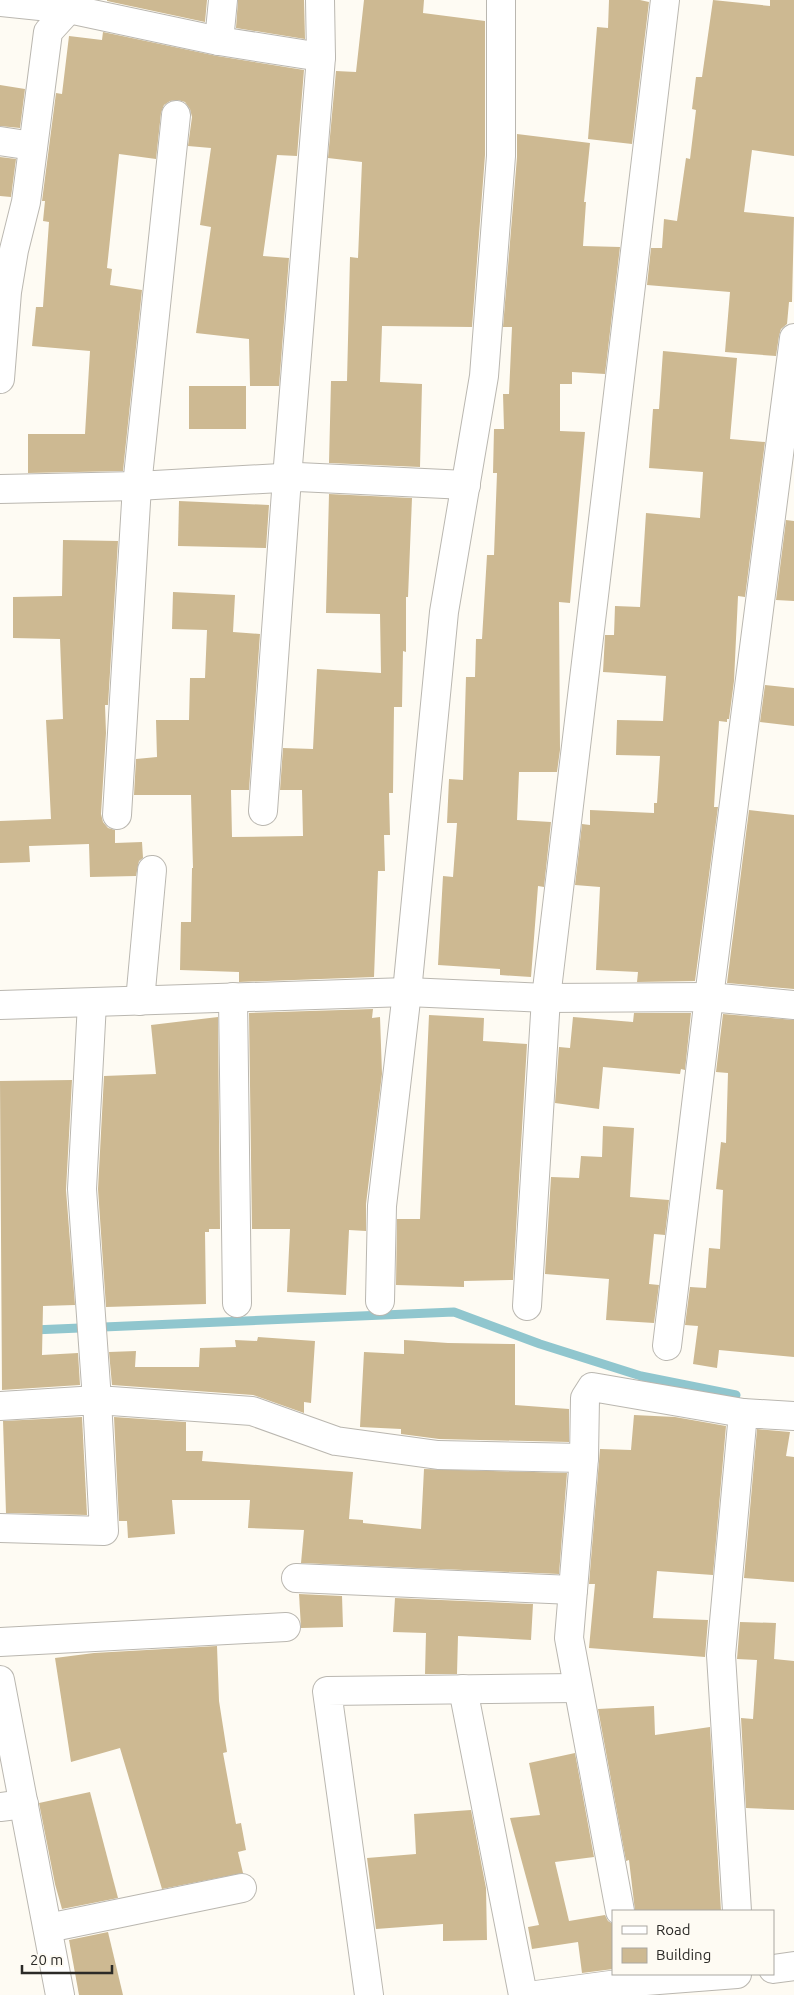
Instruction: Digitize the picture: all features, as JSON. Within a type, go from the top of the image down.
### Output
[{"type":"street","points":[[219,41],[223,0]]},
{"type":"street","points":[[263,811],[287,478],[321,57],[320,0]]},
{"type":"street","points":[[380,1301],[382,1206],[407,992],[444,612],[484,376],[501,156],[501,0]]},
{"type":"street","points":[[527,1306],[546,998],[665,0]]},
{"type":"street","points":[[0,2],[69,4],[219,41],[321,57]]},
{"type":"street","points":[[0,379],[7,292],[7,250],[26,202],[48,32],[69,4]]},
{"type":"street","points":[[117,815],[137,486],[176,115]]},
{"type":"street","points":[[0,141],[33,146]]},
{"type":"street","points":[[667,1346],[709,997],[794,338]]},
{"type":"street","points":[[0,489],[137,486],[287,478],[466,485]]},
{"type":"street","points":[[140,1001],[152,870]]},
{"type":"street","points":[[0,1006],[407,992],[546,998],[709,997],[794,1004]]},
{"type":"street","points":[[233,998],[237,1303]]},
{"type":"street","points":[[0,1528],[104,1531],[82,1189],[92,1003]]},
{"type":"street","points":[[620,1910],[569,1638],[584,1458],[585,1398],[592,1387],[743,1413],[794,1416]]},
{"type":"street","points":[[0,1406],[97,1400],[252,1411],[336,1441],[438,1455],[584,1458]]},
{"type":"street","points":[[737,1910],[721,1655],[743,1413]]},
{"type":"street","points":[[296,1578],[573,1590]]},
{"type":"street","points":[[0,1642],[286,1627]]},
{"type":"street","points":[[0,1680],[12,1806],[48,1928],[60,1995]]},
{"type":"street","points":[[369,1995],[327,1691],[578,1688]]},
{"type":"street","points":[[463,1689],[523,1995]]},
{"type":"street","points":[[48,1928],[242,1888]]},
{"type":"street","points":[[774,1969],[794,1966]]},
{"type":"street","points":[[536,1995],[727,1975]]},
{"type":"building","points":[[207,0],[205,22],[107,1]]},
{"type":"building","points":[[238,0],[304,0],[305,39],[236,28]]},
{"type":"building","points":[[364,0],[424,0],[423,13],[485,21],[485,155],[472,327],[382,326],[380,382],[422,384],[420,467],[329,463],[331,381],[347,381],[350,257],[358,258],[362,162],[328,158],[336,71],[356,72]]},
{"type":"building","points":[[609,0],[640,0],[649,2],[632,144],[588,139],[597,27],[608,28]]},
{"type":"building","points":[[713,0],[770,6],[770,0],[794,0],[794,156],[752,150],[744,212],[794,217],[792,302],[789,302],[787,324],[781,329],[776,356],[725,352],[730,292],[647,285],[651,248],[662,248],[664,219],[677,221],[686,158],[690,159],[696,110],[692,109],[696,77],[702,77]]},
{"type":"building","points":[[103,32],[217,56],[304,70],[297,156],[277,155],[263,256],[289,258],[279,386],[250,386],[249,339],[196,333],[211,227],[200,225],[211,148],[188,146],[192,117],[190,109],[185,102],[178,100],[170,101],[164,105],[161,113],[156,159],[119,154],[107,268],[112,269],[110,285],[142,290],[123,471],[28,473],[28,434],[85,434],[90,351],[32,346],[36,307],[43,307],[49,222],[43,221],[45,201],[42,201],[56,93],[62,94],[69,36],[102,40]]},
{"type":"building","points":[[0,85],[25,89],[20,128],[0,126]]},
{"type":"building","points":[[517,134],[590,143],[584,202],[586,202],[583,246],[620,247],[605,374],[572,372],[572,384],[560,384],[560,431],[585,432],[570,603],[559,602],[560,750],[557,772],[519,772],[517,820],[551,822],[544,887],[538,886],[531,977],[500,975],[500,969],[438,965],[443,876],[453,877],[457,823],[447,823],[449,779],[463,780],[466,677],[475,677],[476,639],[482,639],[487,555],[494,555],[497,473],[493,473],[494,429],[504,429],[503,394],[509,394],[512,327],[503,327],[517,157]]},
{"type":"building","points":[[0,157],[16,159],[11,197],[0,196]]},
{"type":"building","points":[[663,351],[737,358],[730,439],[765,442],[745,597],[738,596],[734,681],[729,719],[727,719],[727,722],[719,721],[714,807],[718,807],[695,981],[637,982],[638,972],[596,970],[600,887],[575,885],[582,824],[590,825],[590,810],[654,813],[654,803],[657,803],[660,756],[616,755],[617,720],[663,721],[666,676],[603,672],[605,635],[614,635],[615,606],[640,607],[646,513],[700,518],[703,472],[649,468],[653,409],[659,409]]},
{"type":"building","points":[[189,386],[246,386],[246,429],[189,429]]},
{"type":"building","points":[[329,494],[412,498],[408,597],[406,597],[406,652],[403,651],[402,707],[394,707],[393,793],[389,793],[390,835],[384,835],[385,871],[378,871],[374,977],[239,982],[239,972],[180,970],[181,922],[191,922],[193,868],[191,795],[134,795],[136,759],[157,757],[156,720],[189,720],[190,678],[205,678],[207,630],[172,629],[173,592],[235,595],[233,632],[260,634],[249,790],[231,790],[232,837],[303,836],[302,790],[280,790],[283,748],[313,749],[317,669],[381,673],[380,614],[326,613]]},
{"type":"building","points":[[179,501],[269,505],[266,548],[178,546]]},
{"type":"building","points":[[786,520],[794,521],[794,601],[776,600]]},
{"type":"building","points":[[63,540],[118,541],[108,705],[105,705],[106,733],[101,814],[103,822],[108,828],[115,830],[115,843],[142,842],[143,858],[139,861],[136,876],[90,877],[89,844],[29,846],[30,862],[0,863],[0,821],[51,819],[46,720],[63,719],[60,639],[13,638],[13,597],[62,596]]},
{"type":"building","points":[[765,685],[794,688],[794,726],[760,722]]},
{"type":"building","points":[[749,810],[794,815],[794,989],[727,983]]},
{"type":"building","points":[[373,1009],[372,1018],[380,1017],[382,1074],[366,1204],[366,1231],[349,1230],[346,1295],[287,1292],[290,1229],[252,1229],[249,1013]]},
{"type":"building","points":[[634,1013],[691,1013],[685,1070],[681,1069],[680,1074],[603,1067],[599,1109],[555,1103],[559,1047],[570,1048],[573,1017],[633,1022]]},
{"type":"building","points":[[723,1014],[794,1020],[794,1357],[719,1350],[717,1368],[693,1364],[698,1326],[685,1325],[690,1287],[706,1288],[709,1248],[720,1249],[723,1190],[716,1189],[721,1142],[726,1143],[728,1073],[716,1072]]},
{"type":"building","points":[[429,1015],[484,1018],[483,1041],[527,1044],[513,1280],[464,1281],[464,1287],[396,1285],[397,1219],[420,1219]]},
{"type":"building","points":[[218,1017],[220,1229],[209,1229],[209,1232],[205,1232],[206,1304],[106,1307],[98,1189],[104,1076],[156,1074],[151,1025]]},
{"type":"building","points":[[72,1080],[66,1190],[75,1305],[43,1306],[42,1355],[78,1353],[80,1385],[2,1390],[0,1081]]},
{"type":"building","points":[[603,1126],[634,1128],[630,1197],[669,1200],[665,1235],[654,1234],[649,1284],[659,1285],[654,1323],[606,1320],[609,1279],[545,1274],[551,1177],[579,1178],[581,1156],[602,1157]]},
{"type":"building","points":[[258,1337],[315,1341],[311,1403],[304,1402],[304,1413],[253,1395],[112,1385],[109,1352],[136,1351],[135,1367],[199,1367],[200,1348],[236,1347],[235,1340],[257,1341]]},
{"type":"building","points":[[404,1340],[515,1344],[515,1405],[569,1409],[569,1442],[439,1439],[401,1434],[401,1429],[360,1427],[364,1352],[404,1354]]},
{"type":"building","points":[[634,1415],[675,1417],[726,1426],[713,1575],[657,1571],[653,1618],[708,1620],[705,1657],[589,1648],[595,1584],[589,1584],[600,1449],[631,1450]]},
{"type":"building","points":[[82,1417],[87,1515],[6,1513],[3,1421]]},
{"type":"building","points":[[114,1417],[186,1422],[186,1451],[203,1451],[202,1461],[353,1472],[349,1519],[363,1520],[363,1523],[421,1529],[424,1469],[567,1473],[559,1574],[301,1563],[304,1530],[248,1528],[250,1500],[172,1500],[175,1534],[128,1538],[127,1521],[119,1521]]},
{"type":"building","points":[[757,1429],[790,1432],[786,1456],[794,1457],[794,1582],[744,1578]]},
{"type":"building","points":[[299,1594],[342,1596],[343,1627],[301,1628]]},
{"type":"building","points":[[395,1598],[533,1604],[531,1640],[458,1636],[457,1674],[425,1674],[426,1633],[393,1632]]},
{"type":"building","points":[[740,1622],[776,1623],[774,1659],[794,1661],[794,1810],[746,1808],[741,1718],[753,1719],[757,1660],[737,1659]]},
{"type":"building","points":[[217,1646],[219,1701],[227,1752],[223,1753],[236,1824],[241,1823],[246,1850],[238,1852],[243,1873],[162,1889],[120,1748],[71,1762],[55,1658],[94,1653]]},
{"type":"building","points":[[654,1706],[655,1735],[710,1727],[721,1910],[635,1910],[629,1860],[626,1861],[598,1709]]},
{"type":"building","points":[[575,1753],[594,1857],[555,1862],[569,1921],[605,1915],[608,1921],[612,1923],[612,1969],[582,1973],[578,1942],[532,1949],[528,1927],[539,1925],[510,1818],[540,1815],[529,1763]]},
{"type":"building","points":[[90,1792],[118,1898],[62,1909],[55,1884],[39,1803]]},
{"type":"building","points":[[471,1810],[486,1888],[487,1940],[443,1941],[443,1924],[376,1929],[367,1858],[416,1854],[414,1814]]},
{"type":"building","points":[[108,1932],[123,1995],[79,1995],[69,1940]]},
{"type":"waterway","points":[[33,1330],[454,1312],[540,1344],[641,1376],[736,1395]]}]
